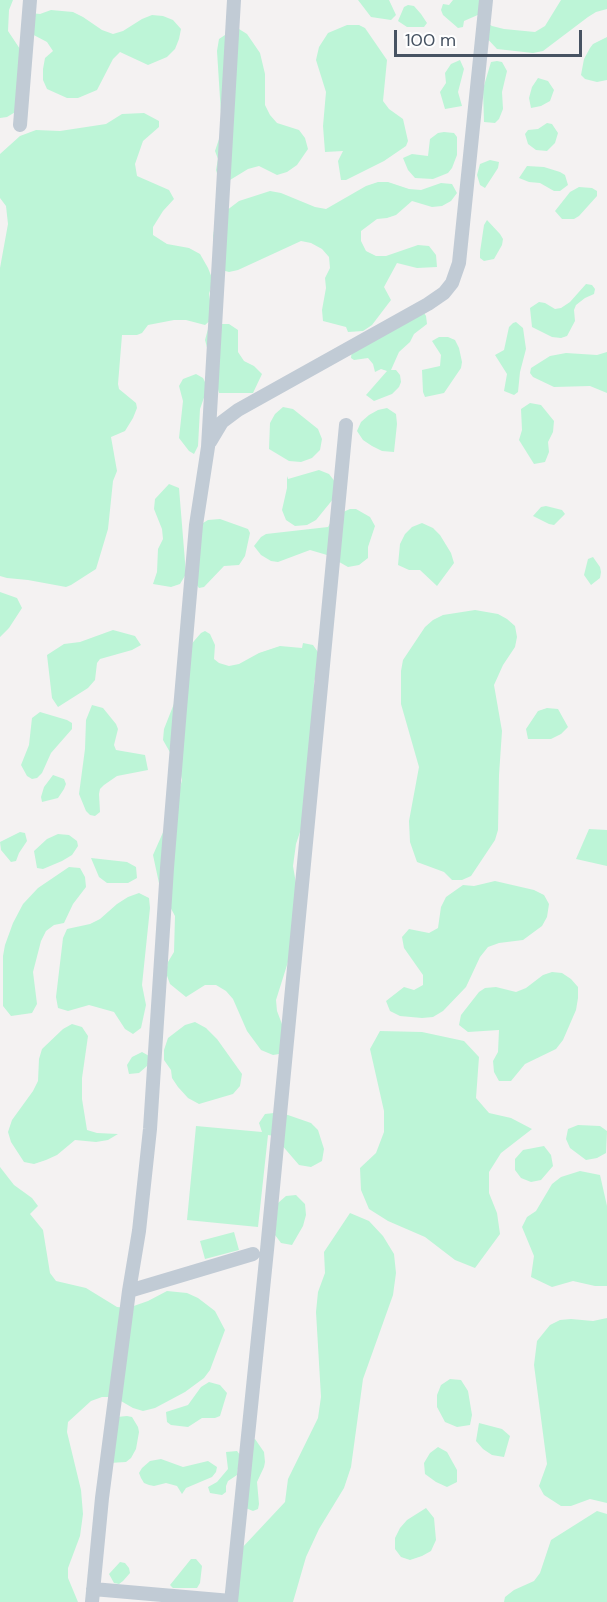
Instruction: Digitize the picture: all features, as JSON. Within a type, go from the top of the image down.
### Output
[{"type":"street","points":[[20,125],[30,0]]},
{"type":"street","points":[[234,0],[208,447],[196,525],[180,709],[150,1129],[139,1231],[102,1498],[92,1595],[231,1601],[346,425]]},
{"type":"street","points":[[208,447],[222,422],[238,410],[428,304],[444,293],[452,283],[459,263],[486,0]]},
{"type":"street","points":[[129,1291],[253,1254]]},
{"type":"green space","points":[[0,0],[13,0],[9,10],[8,31],[20,49],[17,111],[0,118]]},
{"type":"green space","points":[[358,0],[389,0],[396,15],[391,20],[371,17]]},
{"type":"green space","points":[[453,0],[485,0],[480,14],[464,21],[463,27],[458,28],[443,15],[441,10],[443,4],[449,5]]},
{"type":"green space","points":[[561,0],[607,0],[607,9],[588,17],[543,51],[533,53],[497,49],[483,34],[483,20],[492,26],[504,29],[535,32],[545,26]]},
{"type":"green space","points":[[414,6],[421,14],[427,23],[424,27],[407,27],[398,21],[404,7]]},
{"type":"green space","points":[[51,10],[73,12],[113,34],[152,15],[173,20],[181,29],[175,49],[167,57],[148,65],[120,52],[113,59],[97,90],[78,98],[67,98],[47,89],[43,80],[43,69],[45,58],[53,51],[47,42],[28,32],[30,13],[40,14]]},
{"type":"green space","points":[[347,25],[359,25],[365,28],[387,60],[383,101],[389,109],[403,119],[408,141],[406,146],[384,161],[346,180],[341,180],[338,161],[343,151],[325,152],[323,126],[326,92],[316,60],[319,47],[328,33]]},
{"type":"green space","points":[[239,29],[247,34],[260,53],[265,74],[265,105],[270,115],[277,123],[299,130],[305,138],[308,149],[297,165],[287,172],[277,175],[259,166],[248,169],[230,180],[219,180],[216,170],[218,159],[215,151],[222,130],[217,51],[219,39]]},
{"type":"green space","points":[[607,37],[607,80],[597,82],[585,79],[581,75],[584,59],[593,44]]},
{"type":"green space","points":[[460,60],[464,69],[458,92],[462,106],[445,109],[440,92],[446,83],[445,73],[451,64]]},
{"type":"green space","points":[[491,62],[502,62],[507,71],[502,92],[503,109],[495,123],[484,122],[483,89]]},
{"type":"green space","points":[[538,78],[548,81],[554,90],[550,101],[531,108],[529,98]]},
{"type":"green space","points":[[144,113],[159,121],[159,127],[143,141],[135,164],[137,176],[169,190],[174,199],[153,227],[153,235],[167,244],[189,248],[200,254],[212,278],[209,294],[213,318],[205,325],[186,320],[174,320],[148,325],[142,333],[137,335],[122,335],[119,389],[136,403],[137,408],[125,431],[111,437],[117,471],[113,481],[108,529],[96,569],[66,587],[0,576],[0,268],[8,224],[6,206],[0,198],[0,154],[20,136],[36,130],[60,131],[106,124],[122,114]]},
{"type":"green space","points":[[547,123],[552,124],[558,133],[555,143],[547,151],[536,150],[528,144],[525,134],[528,130],[538,129]]},
{"type":"green space","points":[[444,132],[454,133],[457,137],[457,155],[452,168],[448,173],[433,179],[415,178],[408,170],[403,158],[412,154],[428,156],[430,139]]},
{"type":"green space","points":[[490,160],[499,162],[498,168],[485,188],[480,185],[477,175],[480,164]]},
{"type":"green space","points":[[527,166],[544,167],[560,172],[565,175],[568,185],[560,191],[554,191],[540,183],[519,178]]},
{"type":"green space","points":[[388,182],[409,189],[421,190],[441,183],[452,184],[457,193],[451,201],[442,206],[432,207],[412,201],[396,215],[377,219],[361,231],[361,241],[366,251],[376,256],[386,256],[418,245],[429,246],[436,255],[437,267],[417,268],[397,263],[384,287],[391,300],[372,325],[363,331],[348,332],[346,327],[323,321],[325,278],[330,268],[329,257],[322,249],[311,243],[301,241],[238,270],[229,272],[218,269],[213,236],[215,225],[222,214],[239,201],[270,191],[326,209],[366,186]]},
{"type":"green space","points":[[579,187],[592,188],[597,191],[597,196],[579,216],[574,219],[562,219],[555,211],[570,192]]},
{"type":"green space","points":[[487,220],[503,239],[494,259],[484,261],[480,258],[480,252],[484,225]]},
{"type":"green space","points":[[586,284],[592,285],[595,289],[594,294],[576,305],[575,321],[567,336],[552,337],[532,327],[530,308],[539,302],[555,309],[561,308],[570,302]]},
{"type":"green space","points":[[423,311],[427,324],[414,334],[410,342],[399,352],[391,370],[396,370],[400,375],[399,387],[392,394],[374,401],[366,395],[387,371],[381,369],[375,372],[368,358],[354,360],[351,358],[352,349]]},
{"type":"green space","points":[[516,322],[523,328],[526,349],[518,392],[514,395],[504,391],[507,374],[495,355],[504,350],[509,327]]},
{"type":"green space","points":[[217,324],[229,324],[238,330],[238,352],[244,361],[254,366],[262,374],[253,393],[219,393],[205,340],[208,329]]},
{"type":"green space","points":[[439,337],[455,340],[462,362],[461,368],[444,393],[425,397],[422,370],[440,366],[441,355],[432,341]]},
{"type":"green space","points":[[607,352],[607,393],[590,386],[554,387],[533,377],[530,373],[531,368],[550,356],[566,353],[597,355]]},
{"type":"green space","points":[[196,374],[203,378],[206,392],[200,409],[198,446],[194,454],[179,438],[183,401],[179,386],[183,379]]},
{"type":"green space","points":[[530,403],[541,405],[554,421],[545,462],[534,464],[519,440],[522,430],[521,409]]},
{"type":"green space","points":[[283,407],[293,409],[318,429],[322,439],[320,450],[312,458],[301,462],[289,461],[269,449],[270,423]]},
{"type":"green space","points":[[387,408],[396,414],[394,452],[382,451],[372,446],[363,440],[357,431],[361,422],[369,415]]},
{"type":"green space","points":[[319,470],[329,474],[336,483],[338,493],[316,520],[307,525],[295,526],[286,520],[282,510],[287,476],[288,479]]},
{"type":"green space","points":[[169,484],[179,488],[186,574],[180,584],[171,587],[153,584],[157,572],[158,549],[163,539],[162,529],[154,509],[155,499]]},
{"type":"green space","points":[[541,507],[562,510],[565,514],[554,525],[533,516]]},
{"type":"green space","points":[[350,509],[356,509],[370,517],[375,526],[368,547],[368,558],[359,565],[348,567],[327,555],[310,550],[278,562],[271,561],[261,555],[254,546],[266,534],[328,527],[334,516]]},
{"type":"green space","points":[[220,519],[248,529],[250,533],[245,556],[239,565],[224,566],[204,587],[199,588],[196,584],[199,534],[203,523]]},
{"type":"green space","points":[[422,523],[433,528],[440,535],[454,563],[437,586],[420,570],[409,570],[398,565],[400,544],[405,534],[412,527]]},
{"type":"green space","points":[[593,557],[601,572],[600,578],[591,585],[584,575],[588,559]]},
{"type":"green space","points":[[0,592],[17,598],[22,608],[0,637]]},
{"type":"green space","points":[[475,610],[498,614],[507,619],[515,626],[517,637],[515,647],[494,685],[502,731],[498,830],[495,840],[471,876],[462,880],[452,880],[444,872],[417,862],[410,842],[409,821],[419,767],[401,704],[401,671],[403,660],[425,627],[433,620],[443,615]]},
{"type":"green space","points":[[113,630],[135,636],[141,645],[132,650],[100,659],[97,663],[95,680],[88,688],[58,707],[52,698],[47,655],[64,644],[80,642]]},
{"type":"green space","points":[[205,631],[210,634],[215,645],[214,659],[229,666],[280,646],[302,648],[303,643],[313,645],[320,655],[320,666],[314,682],[312,796],[296,844],[293,866],[299,901],[293,946],[276,1000],[277,1011],[285,1032],[285,1053],[273,1055],[261,1050],[247,1031],[233,999],[226,991],[216,985],[205,985],[186,997],[170,984],[166,973],[168,962],[174,952],[175,916],[160,888],[153,855],[176,803],[182,780],[180,770],[163,740],[164,729],[181,686],[188,648]]},
{"type":"green space","points":[[92,705],[103,708],[116,724],[118,729],[114,745],[116,750],[145,755],[148,770],[117,776],[104,785],[99,794],[100,812],[95,816],[86,811],[79,794],[86,720]]},
{"type":"green space","points":[[547,708],[558,709],[568,727],[551,739],[528,739],[526,729],[538,711]]},
{"type":"green space","points":[[40,712],[67,720],[72,723],[72,729],[51,753],[42,773],[32,779],[27,776],[21,765],[29,745],[32,718]]},
{"type":"green space","points":[[53,775],[64,779],[66,784],[64,789],[58,798],[42,802],[44,787]]},
{"type":"green space","points":[[589,829],[607,830],[607,866],[576,859]]},
{"type":"green space","points":[[20,832],[25,833],[27,841],[16,861],[11,862],[1,850],[0,842]]},
{"type":"green space","points":[[58,834],[69,835],[77,841],[78,846],[72,855],[62,861],[43,869],[37,868],[34,851],[47,839]]},
{"type":"green space","points":[[91,858],[127,862],[136,867],[137,878],[128,883],[107,883],[99,877]]},
{"type":"green space","points":[[69,867],[80,868],[85,877],[86,887],[73,904],[64,923],[54,925],[46,931],[41,941],[33,972],[37,1004],[32,1013],[11,1016],[3,1006],[3,956],[13,923],[23,904],[38,888]]},
{"type":"green space","points":[[495,881],[534,890],[544,895],[549,904],[547,917],[542,926],[523,940],[488,947],[480,957],[466,987],[443,1011],[433,1017],[400,1016],[390,1011],[386,1001],[404,987],[414,990],[423,985],[423,975],[404,948],[402,937],[409,929],[429,933],[438,928],[441,907],[446,897],[463,885],[474,886]]},
{"type":"green space","points":[[139,893],[149,898],[150,908],[142,985],[146,1005],[141,1028],[133,1034],[125,1029],[114,1012],[89,1005],[68,1011],[58,1008],[56,997],[63,938],[67,929],[90,924],[100,919],[117,904]]},
{"type":"green space","points":[[552,972],[562,973],[578,987],[576,1010],[563,1040],[556,1049],[525,1064],[511,1081],[499,1081],[494,1072],[493,1061],[498,1052],[499,1030],[468,1032],[459,1025],[461,1015],[479,992],[485,988],[496,987],[516,992]]},
{"type":"green space","points":[[195,1022],[206,1028],[217,1039],[242,1074],[240,1086],[233,1094],[199,1104],[188,1098],[178,1087],[164,1060],[168,1038],[185,1025]]},
{"type":"green space","points":[[72,1024],[82,1027],[88,1036],[82,1078],[82,1099],[87,1130],[118,1134],[108,1140],[96,1142],[75,1140],[57,1155],[46,1160],[34,1164],[24,1162],[11,1142],[8,1132],[12,1120],[38,1081],[42,1049],[63,1029]]},
{"type":"green space","points":[[380,1031],[422,1032],[464,1041],[479,1057],[476,1098],[489,1113],[511,1118],[532,1129],[501,1153],[489,1172],[489,1193],[497,1213],[500,1234],[475,1268],[455,1260],[425,1237],[388,1221],[369,1209],[361,1190],[360,1168],[376,1153],[384,1132],[384,1111],[370,1049]]},
{"type":"green space","points":[[142,1052],[151,1057],[147,1066],[139,1073],[129,1074],[127,1065],[132,1057]]},
{"type":"green space","points":[[265,1114],[285,1114],[311,1123],[318,1130],[324,1149],[322,1161],[311,1167],[299,1165],[274,1136],[268,1135],[258,1227],[187,1220],[196,1126],[262,1132],[259,1123]]},
{"type":"green space","points":[[578,1125],[600,1126],[607,1131],[606,1153],[586,1160],[570,1148],[566,1139],[568,1129]]},
{"type":"green space","points":[[544,1146],[551,1155],[553,1166],[541,1180],[531,1182],[521,1178],[515,1170],[515,1159],[523,1150]]},
{"type":"green space","points":[[0,1167],[14,1185],[32,1198],[38,1206],[30,1214],[43,1230],[50,1273],[56,1281],[86,1288],[117,1307],[128,1308],[167,1291],[187,1293],[215,1311],[225,1330],[210,1370],[204,1378],[185,1392],[155,1408],[143,1411],[114,1397],[102,1397],[91,1401],[68,1422],[67,1432],[81,1490],[83,1514],[80,1536],[68,1568],[68,1578],[78,1602],[0,1602]]},
{"type":"green space","points":[[580,1171],[600,1175],[607,1206],[607,1286],[573,1281],[552,1287],[531,1277],[534,1256],[522,1227],[527,1217],[536,1211],[552,1184],[561,1177]]},
{"type":"green space","points":[[296,1195],[305,1204],[306,1215],[303,1226],[292,1245],[281,1243],[275,1235],[278,1203],[286,1196]]},
{"type":"green space","points":[[350,1213],[369,1221],[383,1236],[394,1254],[396,1273],[393,1295],[363,1379],[351,1467],[344,1488],[319,1529],[306,1557],[293,1602],[233,1602],[241,1549],[285,1502],[288,1479],[318,1418],[321,1397],[316,1312],[318,1292],[325,1273],[324,1252]]},
{"type":"green space","points":[[234,1232],[239,1250],[205,1259],[200,1241]]},
{"type":"green space","points":[[607,1318],[607,1503],[590,1499],[571,1506],[561,1506],[544,1495],[539,1486],[547,1464],[534,1365],[537,1341],[550,1325],[560,1320],[593,1321]]},
{"type":"green space","points":[[450,1379],[461,1380],[468,1391],[472,1415],[470,1425],[457,1427],[445,1422],[437,1407],[437,1395],[441,1385]]},
{"type":"green space","points":[[209,1382],[220,1385],[227,1393],[220,1416],[202,1418],[188,1427],[171,1425],[167,1422],[166,1412],[188,1405],[201,1387]]},
{"type":"green space","points":[[117,1417],[132,1417],[138,1427],[136,1449],[126,1462],[109,1463]]},
{"type":"green space","points":[[479,1423],[502,1429],[510,1436],[504,1457],[492,1455],[476,1441]]},
{"type":"green space","points":[[255,1439],[264,1452],[265,1462],[257,1482],[258,1509],[253,1511],[243,1507],[250,1441]]},
{"type":"green space","points":[[438,1447],[447,1452],[457,1470],[457,1482],[447,1487],[425,1474],[424,1463],[430,1453]]},
{"type":"green space","points":[[237,1451],[240,1455],[237,1475],[228,1481],[226,1492],[222,1495],[210,1493],[208,1487],[217,1482],[228,1469],[226,1452]]},
{"type":"green space","points":[[161,1459],[183,1467],[208,1461],[217,1467],[212,1477],[186,1488],[182,1494],[177,1486],[166,1483],[149,1485],[141,1478],[139,1473],[142,1468],[150,1461]]},
{"type":"green space","points":[[426,1508],[434,1518],[436,1540],[431,1551],[410,1560],[401,1557],[395,1549],[395,1538],[400,1528],[407,1520]]},
{"type":"green space","points":[[597,1511],[607,1514],[607,1602],[504,1602],[505,1597],[514,1590],[534,1581],[540,1573],[551,1540]]},
{"type":"green space","points":[[191,1559],[196,1559],[202,1566],[200,1583],[197,1588],[173,1588],[170,1585]]},
{"type":"green space","points":[[120,1562],[125,1563],[130,1573],[119,1584],[114,1583],[109,1574]]}]
